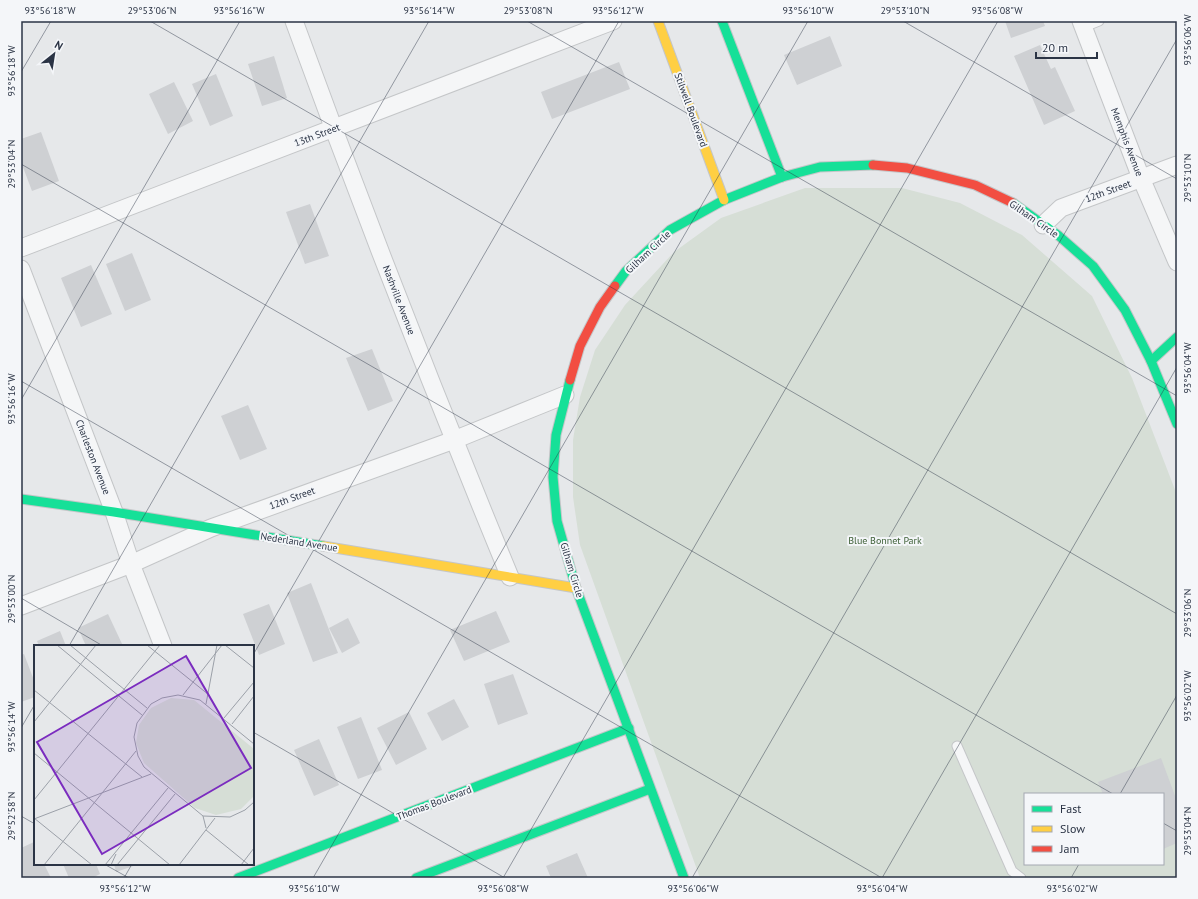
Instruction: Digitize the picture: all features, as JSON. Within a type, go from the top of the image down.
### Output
[{"type":"main road","name":"Stilwell Boulevard","points":[[658,21],[724,200]]},
{"type":"main road","points":[[722,21],[782,177]]},
{"type":"main road","name":"Gilham Circle","points":[[684,878],[576,588],[557,521],[552,477],[556,435],[565,395],[580,346],[600,307],[626,271],[670,230],[724,200],[782,177],[820,167],[871,166],[907,168],[975,186],[1011,202],[1059,236],[1093,266],[1125,310],[1151,361],[1177,424]]},
{"type":"main road","points":[[1151,361],[1177,337]]},
{"type":"main road","name":"Nederland Avenue","points":[[21,499],[114,512],[576,588]]},
{"type":"main road","name":"Thomas Boulevard","points":[[248,873],[629,728]]},
{"type":"main road","points":[[416,878],[650,789]]},
{"type":"street","name":"Nashville Avenue","points":[[294,21],[333,129],[454,440],[510,577]]},
{"type":"street","name":"13th Street","points":[[21,248],[613,21]]},
{"type":"street","name":"Memphis Avenue","points":[[1088,23],[1141,178],[1177,262]]},
{"type":"street","name":"12th Street","points":[[1043,225],[1061,208],[1177,165]]},
{"type":"street","name":"Charleston Avenue","points":[[21,269],[114,512],[131,564],[163,645]]},
{"type":"street","name":"12th Street","points":[[21,606],[131,564],[211,528],[454,440],[565,395]]},
{"type":"lane","points":[[957,746],[1011,875],[1022,878]]},
{"type":"green space","name":"Blue Bonnet Park","points":[[805,188],[902,188],[960,203],[1022,235],[1092,296],[1132,378],[1177,495],[1177,878],[700,878],[580,545],[573,497],[573,440],[580,397],[595,350],[625,305],[674,252],[721,218]]},
{"type":"building","points":[[1005,21],[1043,21],[1045,26],[1011,38]]},
{"type":"building","points":[[830,36],[842,66],[797,85],[784,55]]},
{"type":"building","points":[[1040,45],[1051,69],[1055,67],[1075,111],[1044,125],[1014,56]]},
{"type":"building","points":[[274,56],[287,98],[262,106],[248,64]]},
{"type":"building","points":[[619,62],[630,89],[552,119],[541,92]]},
{"type":"building","points":[[216,74],[233,116],[210,126],[192,84]]},
{"type":"building","points":[[174,82],[193,121],[168,134],[149,94]]},
{"type":"building","points":[[41,132],[59,181],[32,191],[21,162],[21,139]]},
{"type":"building","points":[[310,204],[329,256],[305,264],[286,212]]},
{"type":"building","points":[[132,253],[151,300],[125,311],[106,264]]},
{"type":"building","points":[[91,265],[112,314],[81,327],[61,278]]},
{"type":"building","points":[[372,349],[393,401],[368,411],[346,358]]},
{"type":"building","points":[[248,405],[267,449],[240,460],[221,416]]},
{"type":"building","points":[[311,583],[338,653],[313,662],[287,593]]},
{"type":"building","points":[[269,604],[285,644],[259,655],[243,614]]},
{"type":"building","points":[[496,611],[510,642],[464,661],[450,630]]},
{"type":"building","points":[[108,614],[123,645],[86,645],[78,628]]},
{"type":"building","points":[[348,618],[360,643],[342,653],[329,628]]},
{"type":"building","points":[[60,631],[66,645],[39,645],[37,641]]},
{"type":"building","points":[[24,654],[34,680],[34,697],[21,702],[21,655]]},
{"type":"building","points":[[513,674],[528,714],[498,725],[484,684]]},
{"type":"building","points":[[454,699],[469,727],[442,741],[427,713]]},
{"type":"building","points":[[409,712],[427,749],[396,765],[377,728]]},
{"type":"building","points":[[361,717],[382,770],[358,779],[337,727]]},
{"type":"building","points":[[319,739],[339,785],[314,796],[294,750]]},
{"type":"building","points":[[1161,758],[1177,801],[1177,843],[1164,849],[1164,793],[1103,793],[1098,782]]},
{"type":"building","points":[[34,842],[34,865],[44,865],[51,878],[23,878],[21,874],[21,848]]},
{"type":"building","points":[[577,853],[588,878],[551,878],[546,866]]},
{"type":"building","points":[[63,865],[96,865],[100,874],[92,878],[69,878]]},
{"type":"building","points":[[114,865],[136,865],[116,872]]},
{"type":"traffic: fast","points":[[722,21],[782,177]]},
{"type":"traffic: fast","points":[[615,286],[626,271],[670,230],[724,200],[782,177],[820,167],[873,165]]},
{"type":"traffic: fast","points":[[1013,203],[1059,236],[1093,266],[1125,310],[1151,361],[1177,424]]},
{"type":"traffic: fast","points":[[1151,361],[1177,337]]},
{"type":"traffic: fast","points":[[570,380],[556,435],[553,477],[557,521],[576,588],[684,878]]},
{"type":"traffic: fast","points":[[21,499],[114,512],[323,546]]},
{"type":"traffic: fast","points":[[238,878],[629,728]]},
{"type":"traffic: fast","points":[[416,878],[650,789]]},
{"type":"traffic: slow","points":[[658,21],[724,200]]},
{"type":"traffic: slow","points":[[323,546],[576,588]]},
{"type":"traffic: jam","points":[[873,165],[907,168],[975,185],[1013,203]]},
{"type":"traffic: jam","points":[[570,380],[580,346],[600,307],[615,286]]}]
